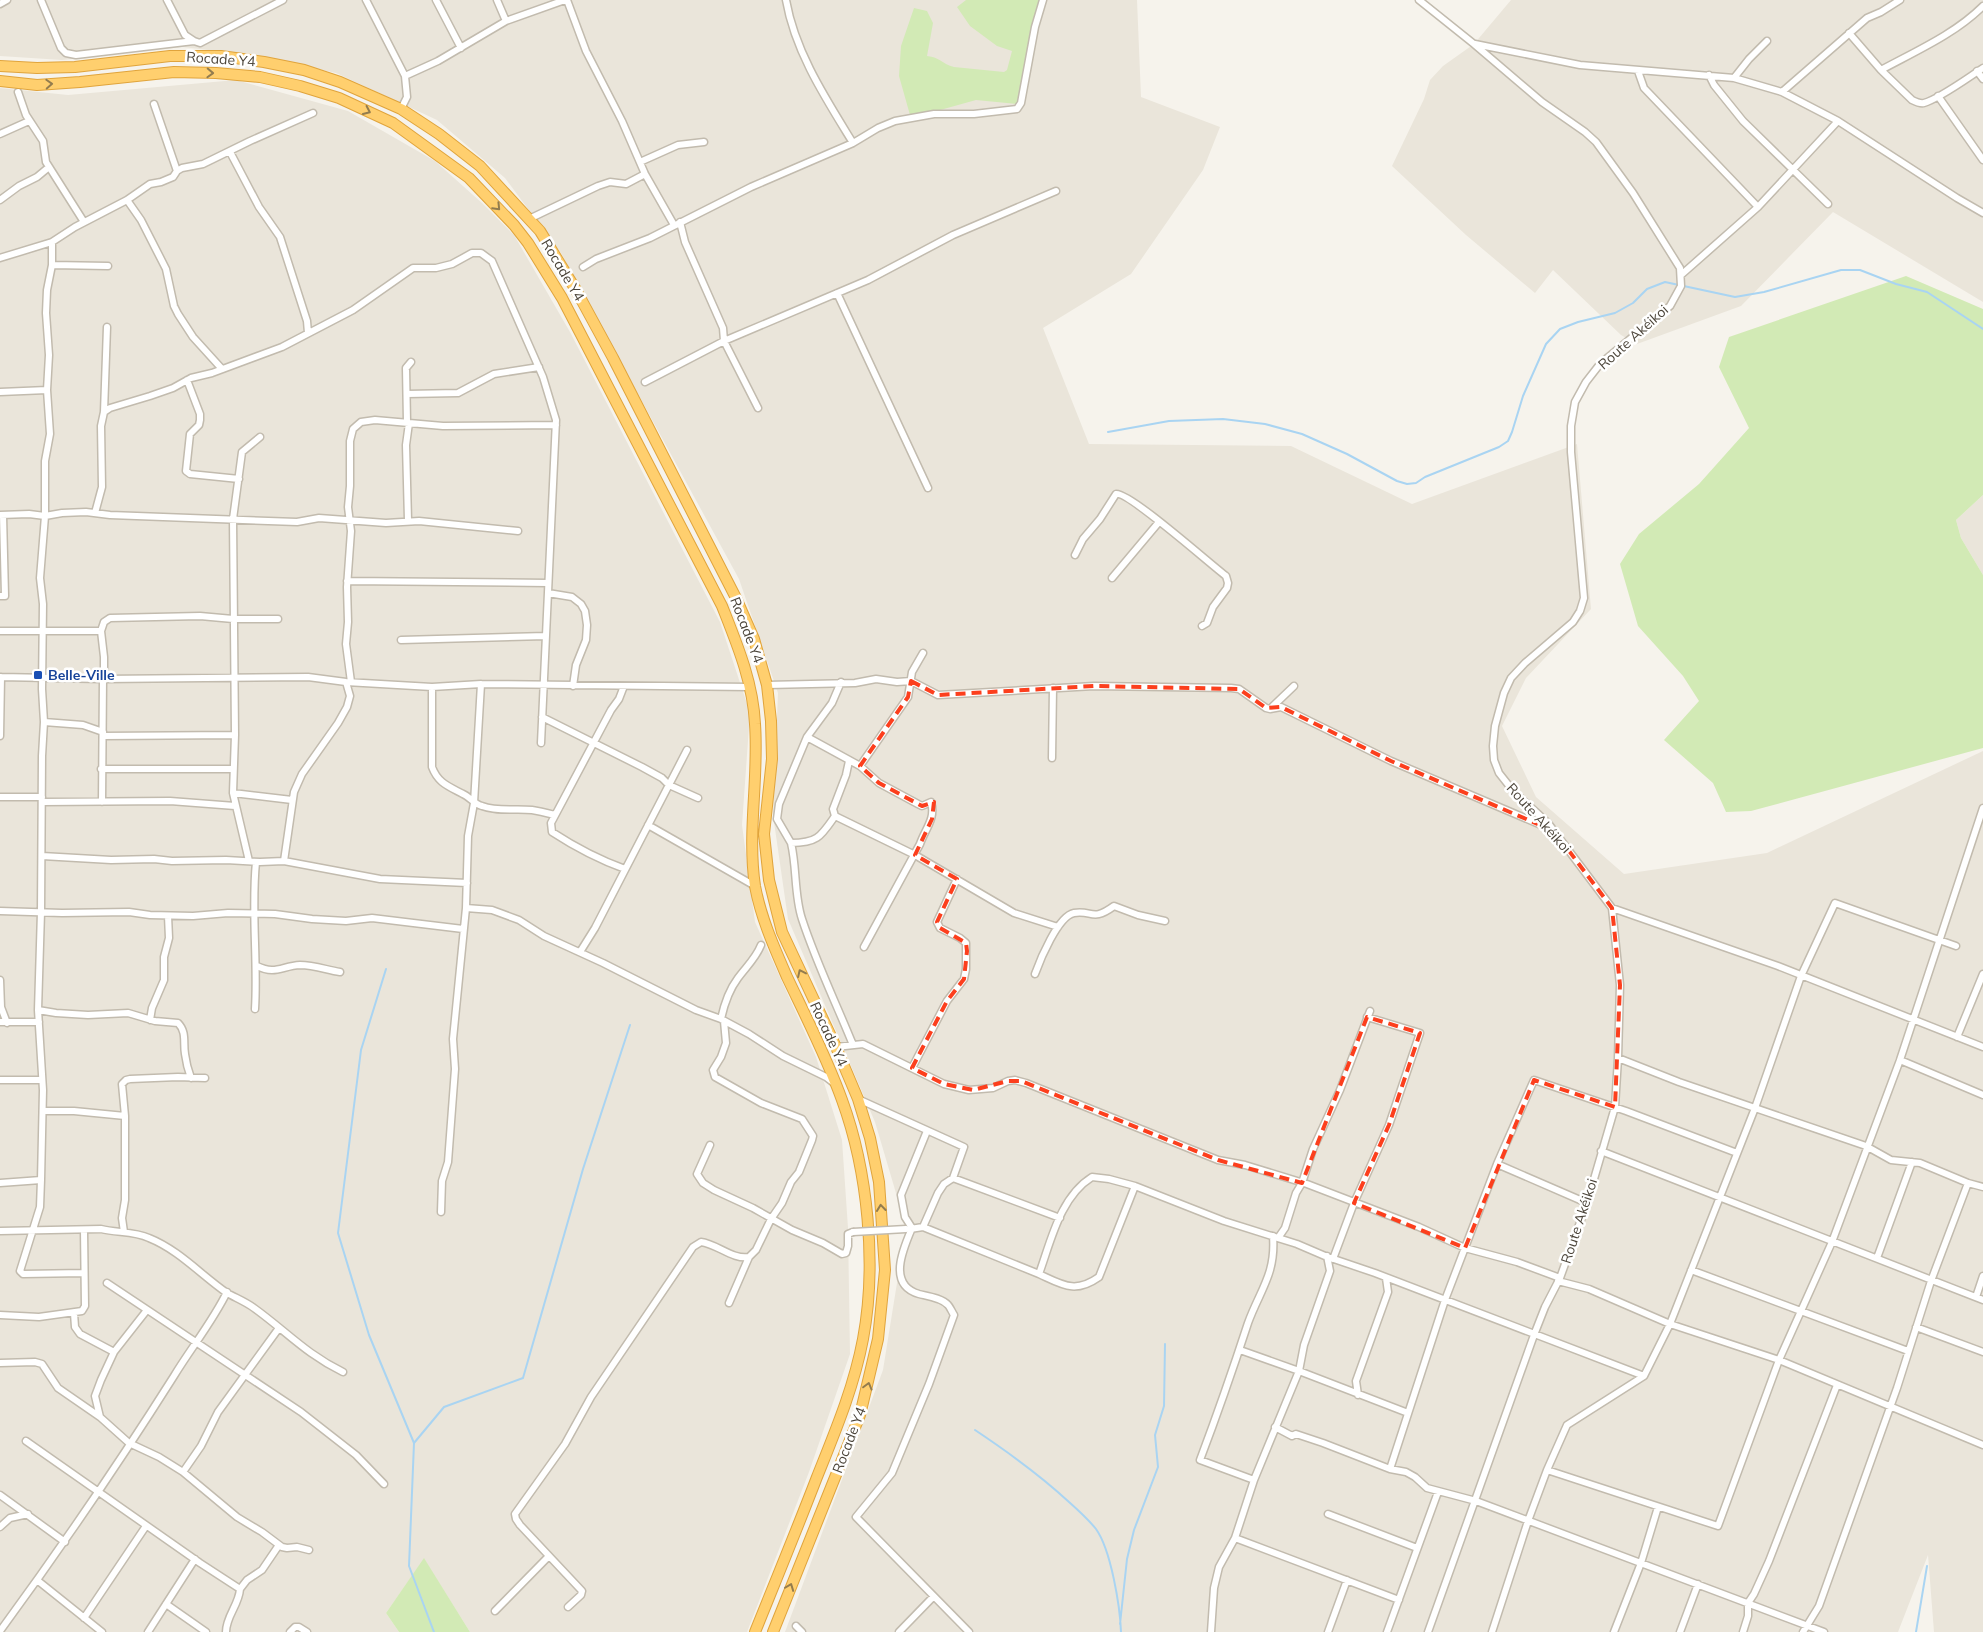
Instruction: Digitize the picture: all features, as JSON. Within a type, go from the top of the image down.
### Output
[{"type":"highway","name":"Rocade Y4","points":[[0,66],[37,68],[75,67],[170,56],[221,56],[304,70],[340,82],[401,109],[439,134],[480,166],[540,231],[576,290],[683,493],[747,623],[754,639],[767,684],[771,721],[772,759],[764,834],[769,880],[782,932],[836,1047],[858,1099],[870,1138],[879,1182],[883,1225],[885,1270],[878,1339],[860,1415],[773,1632]]},
{"type":"highway","name":"Rocade Y4","points":[[0,81],[36,85],[174,72],[216,73],[260,78],[300,86],[339,98],[393,123],[469,178],[514,225],[528,243],[562,298],[722,606],[737,644],[750,687],[756,732],[752,827],[756,886],[768,935],[842,1100],[854,1142],[863,1185],[868,1226],[870,1273],[864,1337],[844,1408],[755,1632]]},
{"type":"street","points":[[0,4],[7,0]]},
{"type":"street","points":[[41,0],[61,48],[70,54],[194,41],[200,42],[284,0]]},
{"type":"street","points":[[167,0],[185,35],[194,41]]},
{"type":"street","points":[[366,0],[405,76],[407,97],[401,109]]},
{"type":"street","points":[[436,0],[461,48]]},
{"type":"street","points":[[497,0],[506,21]]},
{"type":"street","points":[[405,76],[461,48],[506,21],[566,0],[581,41],[645,174],[677,224],[723,328],[724,340],[758,408]]},
{"type":"street","points":[[786,0],[790,20],[811,72],[853,143]]},
{"type":"street","points":[[584,267],[596,259],[633,245],[751,187],[853,143],[878,128],[895,121],[917,116],[950,113],[974,114],[1017,109],[1021,103],[1035,27],[1043,0]]},
{"type":"street","points":[[1419,0],[1542,102],[1596,142],[1633,193],[1677,260],[1681,275],[1758,207],[1795,170],[1838,122]]},
{"type":"street","points":[[1782,92],[1867,18],[1900,0]]},
{"type":"street","points":[[1881,70],[1939,39],[1958,27],[1983,6]]},
{"type":"street","points":[[1849,33],[1881,70],[1912,100],[1925,103],[1980,70],[1983,79]]},
{"type":"street","points":[[1734,78],[1767,41]]},
{"type":"street","points":[[1474,44],[1580,65],[1734,78],[1782,92],[1838,122],[1983,213]]},
{"type":"street","points":[[1638,71],[1644,88],[1758,207]]},
{"type":"street","points":[[1709,75],[1714,85],[1743,121],[1828,204]]},
{"type":"street","points":[[18,92],[29,121],[43,141],[44,158],[48,167],[84,222]]},
{"type":"street","points":[[1938,96],[1983,160]]},
{"type":"street","points":[[154,104],[177,171]]},
{"type":"street","points":[[0,258],[52,242],[84,222],[127,200],[150,184],[173,177],[177,171],[188,166],[203,164],[313,112]]},
{"type":"street","points":[[0,134],[29,121]]},
{"type":"street","points":[[640,162],[678,145],[704,142]]},
{"type":"street","points":[[230,152],[259,207],[280,237],[307,321],[308,333]]},
{"type":"street","points":[[0,200],[19,186],[37,177],[48,167]]},
{"type":"street","points":[[529,219],[598,186],[610,182],[626,184],[645,174]]},
{"type":"street","points":[[645,382],[724,340],[868,280],[953,235],[1056,191]]},
{"type":"street","points":[[127,200],[141,220],[166,269],[174,306],[178,314],[193,337],[222,369]]},
{"type":"street","points":[[52,242],[52,265],[47,290],[46,313],[49,355],[47,390],[50,434],[45,461],[45,516],[40,578],[44,632],[42,677],[44,722],[42,856],[38,1010],[43,1111],[42,1180],[40,1207],[20,1271],[23,1274],[84,1273]]},
{"type":"street","points":[[104,412],[110,408],[160,393],[187,380],[282,347],[353,310],[413,268],[436,268],[452,264],[472,253],[481,253],[492,261],[539,367],[552,406],[556,425],[540,743]]},
{"type":"street","points":[[52,265],[108,266]]},
{"type":"street","name":"Route Akéikoi","points":[[1428,1632],[1544,1307],[1559,1279],[1587,1203],[1615,1108],[1620,985],[1612,908],[1554,831],[1514,792],[1499,773],[1494,760],[1495,726],[1504,693],[1511,678],[1525,663],[1573,622],[1580,611],[1584,598],[1571,452],[1571,426],[1575,402],[1586,382],[1600,364],[1670,306],[1681,286],[1681,275]]},
{"type":"street","points":[[837,293],[928,488]]},
{"type":"street","points":[[95,513],[102,487],[101,426],[104,412],[107,327]]},
{"type":"street","points":[[408,520],[406,368],[411,362]]},
{"type":"street","points":[[407,394],[418,392],[458,393],[494,374],[539,367]]},
{"type":"street","points":[[187,380],[200,414],[200,420],[190,434],[186,471],[190,474],[239,479]]},
{"type":"street","points":[[0,392],[47,390]]},
{"type":"street","points":[[284,861],[292,800],[302,774],[338,723],[347,707],[350,696],[346,644],[348,622],[347,581],[351,531],[348,507],[350,441],[353,429],[361,422],[375,420],[443,426],[556,425]]},
{"type":"street","points":[[255,1009],[257,966],[252,861],[235,806],[233,793],[235,678],[233,519],[242,452],[260,437]]},
{"type":"street","points":[[1075,555],[1083,539],[1100,519],[1117,493],[1120,493],[1142,507],[1226,576],[1227,588],[1213,607],[1207,623],[1202,626]]},
{"type":"street","points":[[0,596],[6,596],[2,515],[45,516],[72,512],[297,522],[319,518],[386,523],[408,520],[518,531]]},
{"type":"street","points":[[1112,578],[1159,522]]},
{"type":"street","points":[[347,581],[548,583]]},
{"type":"street","points":[[548,593],[572,597],[580,604],[586,619],[586,640],[576,664],[573,686]]},
{"type":"street","points":[[102,802],[104,657],[101,631],[104,622],[116,616],[152,618],[200,616],[233,619],[278,619]]},
{"type":"street","points":[[0,631],[101,631]]},
{"type":"street","points":[[401,640],[546,636]]},
{"type":"street","points":[[860,766],[908,697],[912,672],[923,653]]},
{"type":"street","points":[[0,736],[0,678],[308,677],[349,682],[432,687],[481,684],[750,687]]},
{"type":"street","points":[[767,684],[841,682],[855,684],[876,679],[911,682],[938,695],[1094,686],[1239,689],[1270,710],[1281,707],[1391,761],[1554,831]]},
{"type":"street","points":[[841,682],[832,703],[808,737],[779,804],[777,819],[791,843],[802,919],[853,1045]]},
{"type":"street","points":[[441,1212],[442,1181],[448,1162],[455,1069],[453,1039],[466,908],[468,836],[474,803],[481,684]]},
{"type":"street","points":[[624,686],[619,699],[611,710],[554,814],[551,823],[552,832],[600,859],[625,870]]},
{"type":"street","points":[[1270,710],[1294,686]]},
{"type":"street","points":[[432,687],[432,767],[442,784],[464,794],[474,803],[492,809],[532,810],[554,814]]},
{"type":"street","points":[[1052,758],[1053,688]]},
{"type":"street","points":[[542,717],[642,767],[669,784],[698,798]]},
{"type":"street","points":[[44,722],[83,726],[103,734],[235,735]]},
{"type":"street","points":[[808,737],[860,766],[879,783],[918,804],[922,806],[931,802],[932,819],[915,855],[864,947]]},
{"type":"street","points":[[580,952],[595,928],[687,750]]},
{"type":"street","points":[[849,761],[833,809],[835,816],[915,855],[1014,913],[1058,927]]},
{"type":"street","points":[[101,769],[233,769]]},
{"type":"street","points":[[233,793],[292,800]]},
{"type":"street","points":[[0,797],[102,802],[170,801],[235,806]]},
{"type":"street","points":[[1547,1470],[1718,1526],[1778,1360],[1832,1242],[1866,1146],[1900,1060],[1983,808]]},
{"type":"street","points":[[791,843],[806,843],[820,838],[835,816]]},
{"type":"street","points":[[648,825],[756,886]]},
{"type":"street","points":[[42,856],[111,860],[284,861],[380,879],[467,883]]},
{"type":"street","points":[[912,1068],[947,1001],[964,980],[966,943],[940,928],[937,922],[957,879]]},
{"type":"street","points":[[1492,1632],[1528,1521],[1547,1470],[1567,1425],[1644,1376],[1670,1324],[1755,1108],[1802,976],[1835,903],[1956,946]]},
{"type":"street","points":[[1035,974],[1042,956],[1058,927],[1069,915],[1075,913],[1096,916],[1114,906],[1138,915],[1165,921]]},
{"type":"street","points":[[466,908],[492,910],[519,920],[544,936],[696,1010],[750,1034],[783,1056],[826,1077],[835,1084]]},
{"type":"street","points":[[1612,908],[1802,976],[1983,1047]]},
{"type":"street","points":[[0,911],[129,912],[168,916],[255,913],[346,921],[372,918],[463,929]]},
{"type":"street","points":[[150,1020],[152,1008],[164,980],[168,916]]},
{"type":"street","points":[[729,1304],[749,1257],[756,1250],[771,1219],[782,1203],[791,1182],[802,1166],[813,1136],[802,1119],[761,1103],[715,1077],[713,1070],[721,1057],[726,1043],[722,1020],[728,995],[738,978],[752,962],[761,945]]},
{"type":"street","points":[[257,966],[272,971],[306,965],[340,972]]},
{"type":"street","points":[[1957,1038],[1983,974]]},
{"type":"street","points":[[0,980],[1,1007],[8,1023]]},
{"type":"street","points":[[38,1010],[95,1015],[128,1013],[150,1020],[178,1023],[182,1027],[184,1034],[184,1052],[191,1078]]},
{"type":"street","points":[[1211,1632],[1214,1588],[1219,1567],[1235,1538],[1254,1480],[1299,1371],[1304,1345],[1328,1279],[1330,1258],[1389,1125],[1420,1033],[1368,1014],[1340,1090],[1313,1149],[1285,1228],[1276,1237],[1269,1276],[1249,1321],[1200,1460],[1254,1480]]},
{"type":"street","points":[[0,1022],[39,1022]]},
{"type":"street","points":[[836,1047],[863,1044],[944,1084],[969,1090],[993,1088],[1008,1080],[1026,1083],[1218,1160],[1245,1165],[1302,1183],[1419,1227],[1466,1248],[1516,1262],[1589,1289],[1670,1324],[1778,1360],[1983,1445]]},
{"type":"street","points":[[1618,1058],[1866,1146],[1891,1160],[1920,1163],[1968,1183],[1983,1187]]},
{"type":"street","points":[[1900,1060],[1983,1095]]},
{"type":"street","points":[[124,1232],[122,1218],[125,1200],[125,1116],[122,1084],[126,1080],[205,1078]]},
{"type":"street","points":[[0,1080],[42,1080]]},
{"type":"street","points":[[1390,1469],[1445,1300],[1497,1164],[1534,1080],[1737,1153]]},
{"type":"street","points":[[858,1099],[964,1147],[953,1178],[944,1184],[938,1193],[924,1227]]},
{"type":"street","points":[[43,1111],[74,1111],[125,1116]]},
{"type":"street","points":[[927,1131],[901,1195],[909,1229],[903,1250],[900,1274],[904,1286],[911,1291],[946,1303],[954,1315],[929,1384],[892,1473],[856,1517],[969,1632]]},
{"type":"street","points":[[710,1145],[698,1170],[699,1179],[714,1190],[842,1254],[848,1250],[848,1234],[853,1232],[924,1227],[1067,1286],[1087,1286],[1099,1277],[1135,1186]]},
{"type":"street","points":[[1601,1151],[1983,1300]]},
{"type":"street","points":[[1877,1258],[1912,1162]]},
{"type":"street","points":[[1497,1164],[1587,1203]]},
{"type":"street","points":[[1038,1274],[1060,1218],[1074,1193],[1092,1177],[1109,1179],[1135,1186],[1224,1221],[1297,1244],[1644,1376]]},
{"type":"street","points":[[953,1178],[1060,1218]]},
{"type":"street","points":[[0,1183],[42,1180]]},
{"type":"street","points":[[1802,1632],[1819,1606],[1890,1406],[1931,1281],[1968,1183]]},
{"type":"street","points":[[0,1231],[101,1229],[117,1233],[141,1234],[162,1244],[195,1266],[227,1292],[252,1306],[306,1352],[343,1372]]},
{"type":"street","points":[[0,1315],[39,1317],[74,1314],[84,1309],[84,1230]]},
{"type":"street","points":[[568,1607],[582,1591],[520,1525],[515,1514],[565,1444],[591,1397],[649,1309],[697,1243],[709,1243],[739,1257],[749,1257]]},
{"type":"street","points":[[1691,1270],[1908,1351]]},
{"type":"street","points":[[1976,1297],[1983,1276]]},
{"type":"street","points":[[1358,1394],[1356,1381],[1388,1292],[1386,1278]]},
{"type":"street","points":[[107,1284],[308,1417],[356,1456],[384,1484]]},
{"type":"street","points":[[0,1630],[65,1542],[150,1416],[195,1342],[220,1307],[227,1292]]},
{"type":"street","points":[[100,1417],[95,1396],[114,1352],[147,1310]]},
{"type":"street","points":[[74,1314],[75,1327],[80,1334],[114,1352]]},
{"type":"street","points":[[1916,1327],[1983,1352]]},
{"type":"street","points":[[183,1472],[201,1446],[218,1412],[246,1376],[279,1328]]},
{"type":"street","points":[[1240,1350],[1408,1413]]},
{"type":"street","points":[[0,1363],[35,1362],[42,1364],[58,1388],[100,1417],[130,1443],[159,1457],[183,1472],[237,1517],[279,1545],[287,1548],[297,1547],[309,1550]]},
{"type":"street","points":[[1743,1632],[1748,1616],[1748,1603],[1769,1561],[1836,1385]]},
{"type":"street","points":[[1275,1427],[1292,1436],[1296,1434],[1390,1469],[1406,1472],[1427,1488],[1476,1501],[1824,1632]]},
{"type":"street","points":[[26,1442],[240,1589]]},
{"type":"street","points":[[1387,1632],[1438,1492]]},
{"type":"street","points":[[0,1495],[65,1542]]},
{"type":"street","points":[[1614,1632],[1641,1563],[1658,1507]]},
{"type":"street","points":[[0,1527],[10,1518],[28,1514]]},
{"type":"street","points":[[1328,1514],[1417,1548]]},
{"type":"street","points":[[84,1618],[146,1526]]},
{"type":"street","points":[[1235,1538],[1399,1600]]},
{"type":"street","points":[[226,1632],[228,1618],[240,1595],[240,1589],[250,1577],[262,1570],[279,1545]]},
{"type":"street","points":[[495,1611],[549,1556]]},
{"type":"street","points":[[148,1632],[195,1559]]},
{"type":"street","points":[[38,1580],[102,1632]]},
{"type":"street","points":[[1328,1632],[1347,1580]]},
{"type":"street","points":[[1680,1632],[1698,1584]]},
{"type":"street","points":[[900,1632],[933,1597]]},
{"type":"street","points":[[166,1604],[206,1632]]},
{"type":"street","points":[[796,1626],[802,1632]]},
{"type":"street","points":[[290,1632],[294,1627],[299,1627],[307,1632]]},
{"type":"highlighted area","points":[[911,681],[938,695],[1094,686],[1239,689],[1266,708],[1281,707],[1391,761],[1554,831],[1612,908],[1620,985],[1615,1107],[1534,1080],[1465,1248],[1354,1203],[1389,1125],[1420,1033],[1367,1017],[1302,1183],[1218,1160],[1021,1081],[1008,1081],[973,1090],[944,1084],[912,1068],[947,1001],[964,979],[967,951],[966,943],[940,928],[937,922],[957,879],[915,855],[932,819],[934,802],[922,806],[879,783],[860,766],[908,697]]},
{"type":"shaded area","points":[[0,0],[1137,0],[1141,97],[1220,127],[1203,170],[1131,274],[1043,328],[1089,444],[1291,446],[1412,504],[1577,444],[1591,609],[1526,678],[1502,726],[1536,797],[1624,874],[1767,853],[1983,751],[1983,1632],[1934,1632],[1928,1555],[1898,1632],[785,1632],[883,1370],[906,1227],[875,1122],[788,919],[773,815],[778,693],[739,579],[561,253],[505,178],[437,120],[336,73],[259,56],[183,47],[62,60],[0,56]]},
{"type":"shaded area","points":[[1511,0],[1983,0],[1983,302],[1833,212],[1741,306],[1637,344],[1621,335],[1553,270],[1535,293],[1466,235],[1392,166],[1424,99],[1430,80],[1443,66],[1474,44]]},
{"type":"shaded area","points":[[236,80],[348,111],[435,161],[514,235],[570,332],[720,622],[750,713],[742,825],[755,922],[816,1057],[842,1140],[848,1228],[850,1354],[809,1472],[747,1632],[470,1632],[424,1559],[386,1613],[399,1632],[0,1632],[0,88],[68,95]]},
{"type":"shaded area","points":[[1983,495],[1983,575],[1961,538],[1956,520]]},
{"type":"green space","points":[[966,0],[1041,0],[1032,27],[1019,100],[1017,104],[976,100],[933,112],[910,115],[899,76],[901,46],[914,8],[927,11],[933,23],[927,56],[954,67],[1004,72],[1007,70],[1012,51],[997,46],[970,26],[957,7]]},
{"type":"green space","points":[[1906,276],[1983,309],[1983,495],[1956,520],[1961,538],[1983,575],[1983,748],[1751,811],[1726,812],[1713,783],[1664,740],[1699,701],[1683,676],[1638,626],[1620,564],[1639,534],[1699,484],[1749,428],[1719,367],[1729,337]]},
{"type":"green space","points":[[424,1558],[470,1632],[399,1632],[386,1613]]},
{"type":"waterway","points":[[1108,432],[1169,421],[1223,419],[1265,424],[1302,434],[1347,454],[1397,481],[1407,484],[1416,483],[1425,477],[1499,447],[1508,441],[1523,396],[1546,344],[1560,329],[1578,322],[1615,313],[1633,303],[1647,289],[1665,282],[1735,297],[1764,292],[1841,270],[1860,270],[1896,284],[1927,292],[1983,329]]},
{"type":"waterway","points":[[386,969],[361,1050],[338,1233],[369,1335],[414,1443],[409,1566],[434,1632]]},
{"type":"waterway","points":[[414,1443],[444,1407],[523,1378],[583,1169],[630,1025]]},
{"type":"waterway","points":[[1120,1624],[1127,1559],[1134,1530],[1158,1467],[1155,1435],[1164,1406],[1165,1344]]},
{"type":"waterway","points":[[975,1430],[1047,1482],[1096,1529],[1110,1564],[1117,1594],[1121,1632]]},
{"type":"waterway","points":[[1916,1632],[1927,1566]]},
{"type":"place","name":"Belle-Ville","points":[[38,675]]}]
